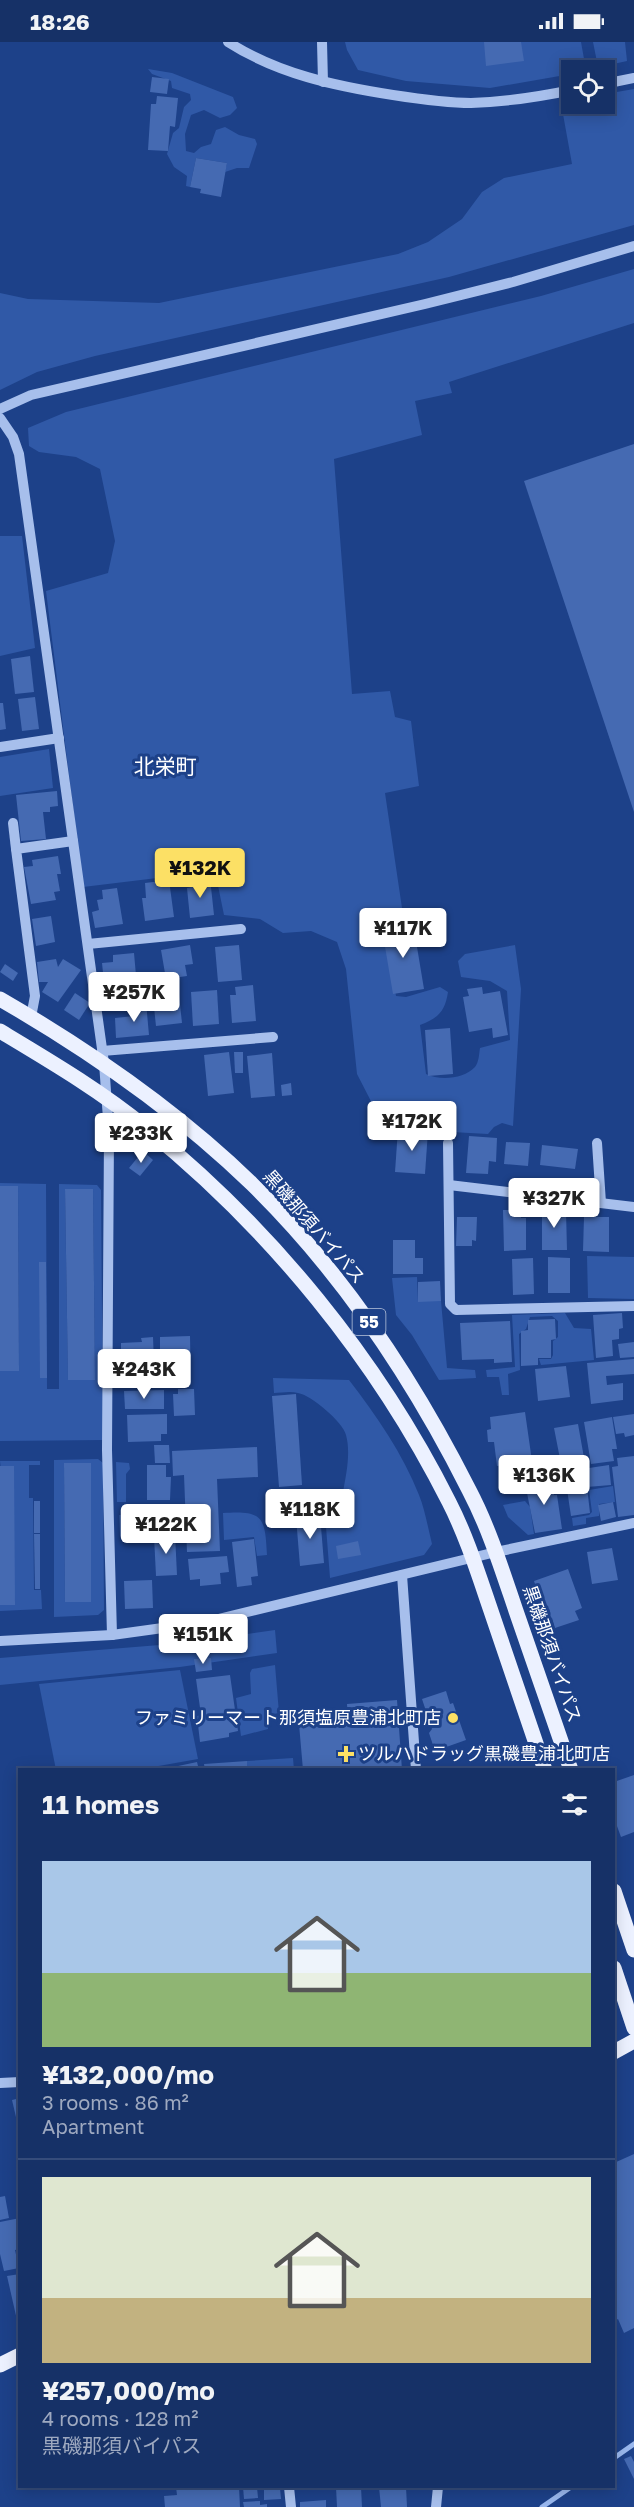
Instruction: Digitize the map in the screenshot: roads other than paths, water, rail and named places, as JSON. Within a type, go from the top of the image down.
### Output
[{"type":"main road","name":"黒磯那須バイパス","points":[[0,999],[103,1057],[253,1184],[303,1239],[366,1319],[418,1399],[470,1491],[496,1552],[570,1768]]},
{"type":"main road","name":"55","points":[[0,1031],[107,1098],[154,1135],[224,1198],[281,1258],[346,1334],[392,1402],[450,1503],[472,1558],[544,1768]]},
{"type":"main road","points":[[615,1894],[634,1950]]},
{"type":"main road","points":[[615,1971],[634,2028]]},
{"type":"main road","points":[[615,2051],[634,2041]]},
{"type":"main road","points":[[0,2366],[18,2356]]},
{"type":"street","points":[[228,42],[255,58],[281,69],[323,82],[421,99],[469,103],[512,100],[561,92]]},
{"type":"street","points":[[322,42],[323,82]]},
{"type":"street","points":[[615,82],[634,78]]},
{"type":"street","points":[[0,409],[31,395],[68,385],[425,304],[513,282],[634,246]]},
{"type":"street","points":[[0,418],[13,437],[20,454],[107,1098],[109,1133],[107,1450],[112,1635]]},
{"type":"street","points":[[0,747],[59,738]]},
{"type":"street","points":[[13,823],[35,996],[31,1017]]},
{"type":"street","points":[[16,849],[73,841]]},
{"type":"street","points":[[87,944],[241,929]]},
{"type":"street","points":[[103,1057],[273,1037]]},
{"type":"street","points":[[448,1143],[450,1304],[456,1310],[634,1306]]},
{"type":"street","points":[[597,1143],[601,1203]]},
{"type":"street","points":[[449,1185],[634,1207]]},
{"type":"street","points":[[0,1641],[112,1635],[206,1622],[496,1552],[634,1523]]},
{"type":"street","points":[[402,1575],[416,1768]]},
{"type":"street","points":[[0,2083],[18,2082]]},
{"type":"street","points":[[289,2488],[291,2507]]},
{"type":"street","points":[[436,2507],[438,2488]]},
{"type":"waterway","points":[[615,2457],[634,2444]]},
{"type":"waterway","points":[[542,2507],[570,2488]]},
{"type":"place","name":"ファミリーマート那須塩原豊浦北町店","points":[[453,1718]]},
{"type":"place","name":"ツルハドラッグ黒磯豊浦北町店","points":[[346,1754]]},
{"type":"district","name":"北栄町","points":[[165,767]]}]
